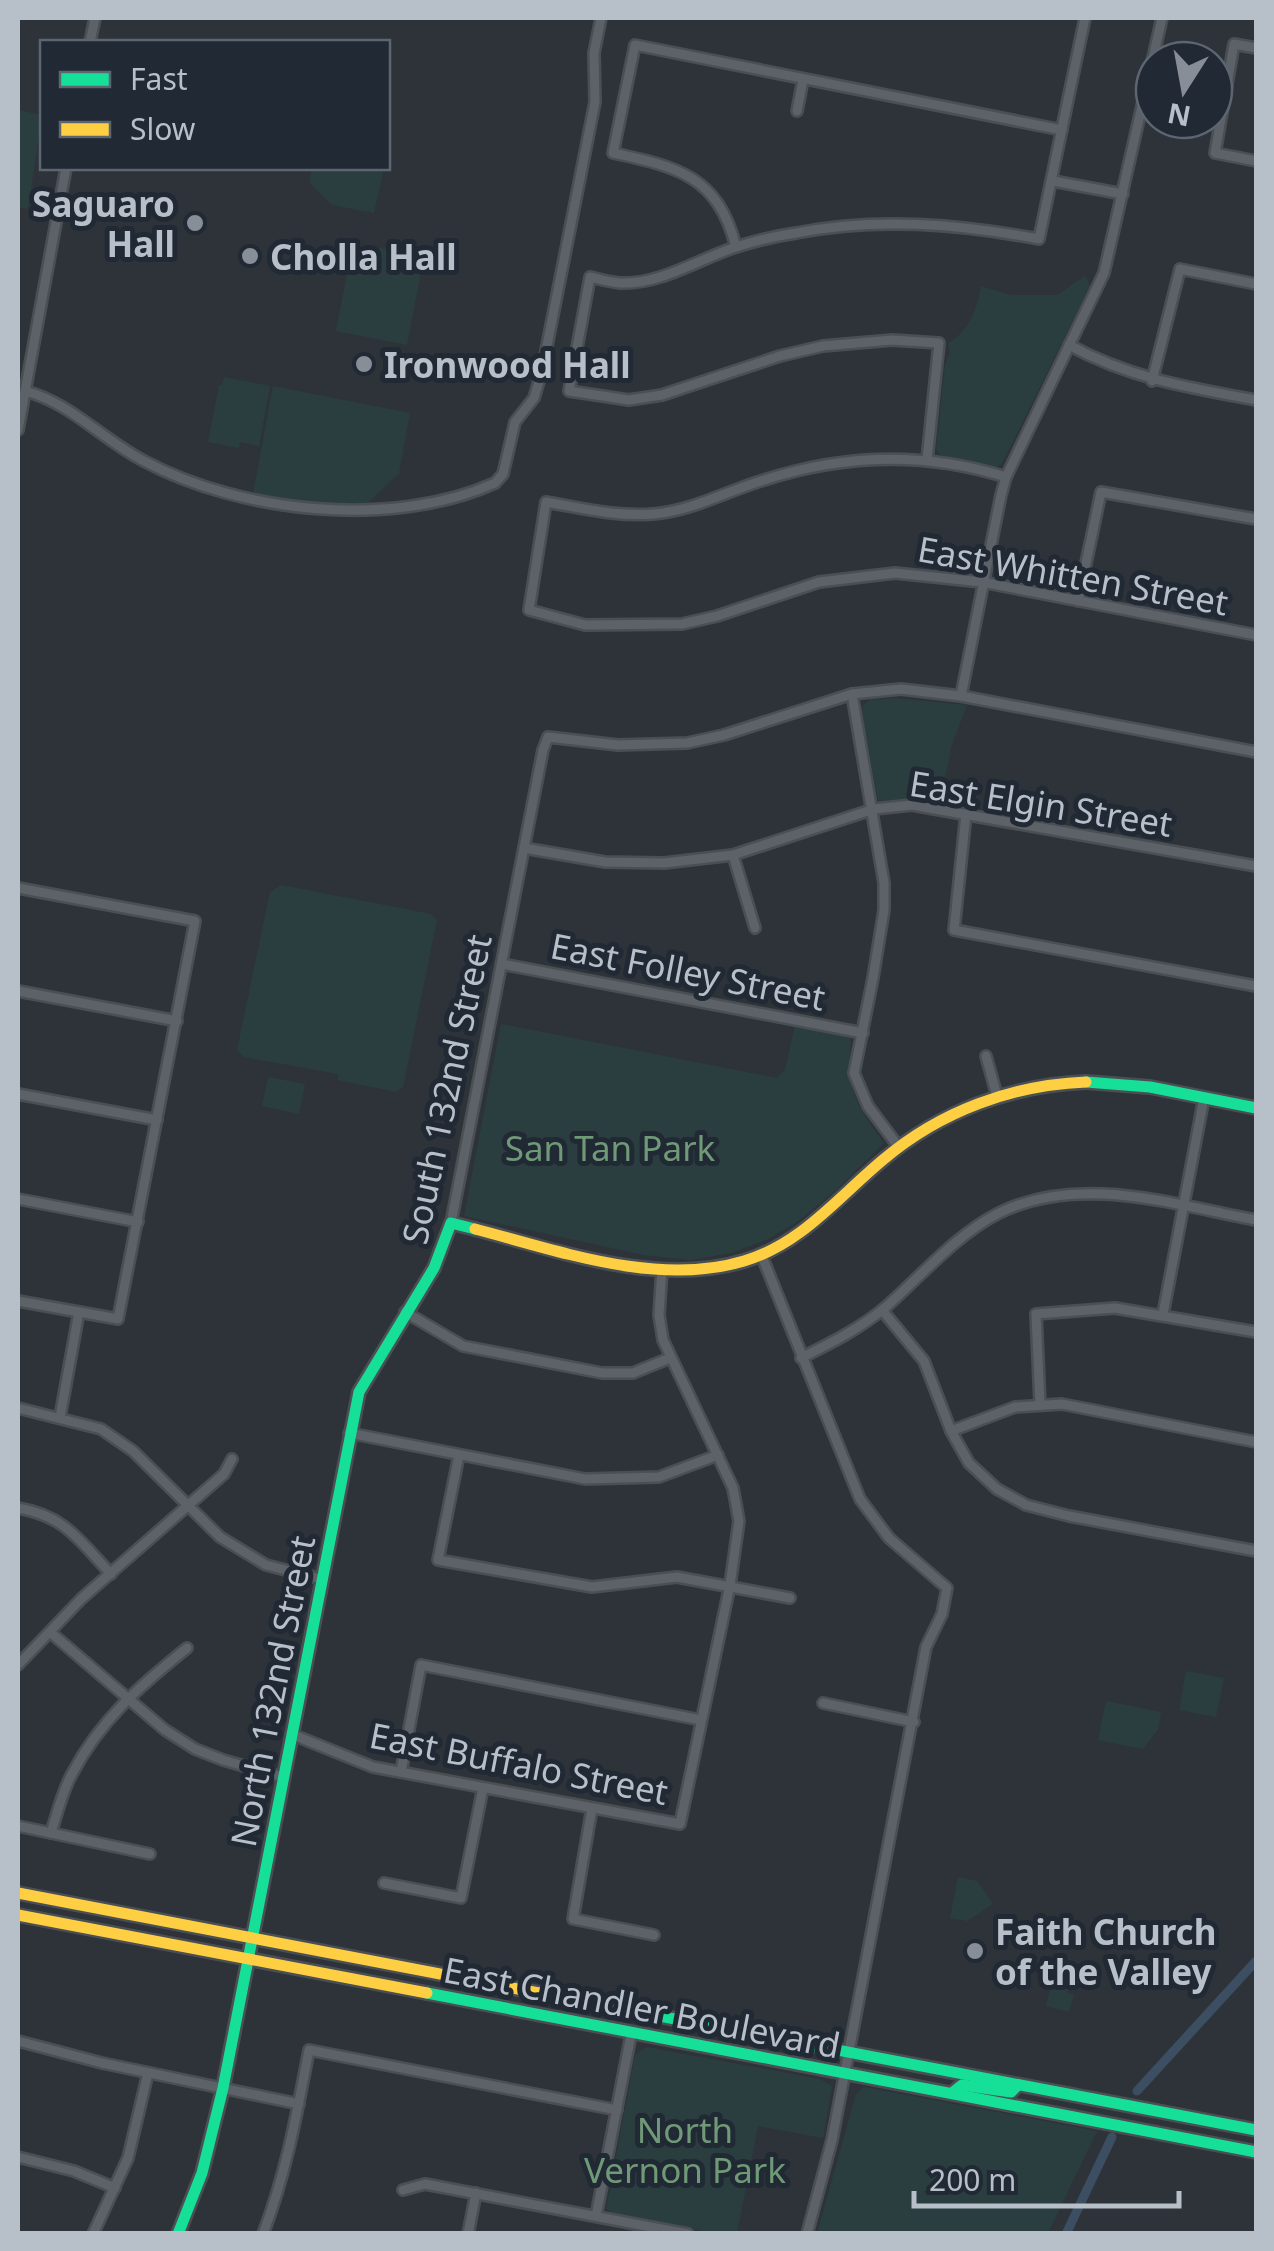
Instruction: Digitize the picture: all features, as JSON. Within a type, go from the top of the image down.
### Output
[{"type":"main road","points":[[451,1224],[662,1269],[717,1266],[761,1254],[807,1228],[898,1146],[949,1116],[997,1096],[1042,1086],[1113,1082],[1256,1108]]},
{"type":"main road","name":"South 132nd Street","points":[[349,1434],[365,1377],[434,1269],[451,1224]]},
{"type":"main road","name":"North 132nd Street","points":[[178,2234],[202,2173],[224,2088],[349,1434]]},
{"type":"main road","name":"East Chandler Boulevard","points":[[18,1893],[1256,2130]]},
{"type":"main road","name":"East Chandler Boulevard","points":[[18,1915],[1256,2152]]},
{"type":"main road","points":[[952,2093],[962,2085],[1011,2092],[1018,2085]]},
{"type":"street","points":[[25,392],[60,404],[103,436],[157,468],[200,486],[282,507],[370,510],[420,503],[495,483],[503,474],[515,422],[530,406],[539,385],[595,102],[594,53],[601,18]]},
{"type":"street","points":[[1006,476],[968,465],[927,460],[939,343],[892,340],[823,346],[662,395],[629,400],[568,391],[590,277],[621,283],[640,281],[736,247],[797,232],[864,225],[921,223],[973,227],[1039,240],[1085,18]]},
{"type":"street","points":[[961,696],[1006,476],[1104,273],[1162,18]]},
{"type":"street","points":[[736,247],[730,224],[714,194],[687,173],[614,152],[635,44],[1062,130]]},
{"type":"street","points":[[1256,48],[1234,44],[1215,153],[1256,161]]},
{"type":"street","points":[[797,111],[803,80]]},
{"type":"street","points":[[18,430],[66,170]]},
{"type":"street","points":[[1052,181],[1123,194]]},
{"type":"street","points":[[1152,381],[1180,270],[1256,284]]},
{"type":"street","points":[[1069,345],[1106,366],[1152,381],[1256,400]]},
{"type":"street","name":"East Whitten Street","points":[[927,460],[866,458],[806,467],[654,514],[608,513],[546,502],[529,610],[584,624],[682,624],[819,582],[895,572],[982,582],[1256,635]]},
{"type":"street","points":[[1078,601],[1101,492],[1256,518]]},
{"type":"street","points":[[898,1146],[868,1106],[854,1073],[884,910],[884,883],[852,694],[901,689],[961,696],[1256,752]]},
{"type":"street","name":"South 132nd Street","points":[[451,1224],[542,750],[548,736],[618,745],[687,743],[852,694]]},
{"type":"street","name":"East Elgin Street","points":[[524,848],[605,862],[664,863],[733,855],[874,809],[912,806],[1256,866]]},
{"type":"street","points":[[966,814],[954,930],[1256,986]]},
{"type":"street","points":[[733,855],[755,928]]},
{"type":"street","points":[[18,888],[195,921],[118,1320],[18,1300]]},
{"type":"street","name":"East Folley Street","points":[[502,964],[864,1032]]},
{"type":"street","points":[[18,991],[177,1021]]},
{"type":"street","points":[[986,1056],[997,1096]]},
{"type":"street","points":[[18,1094],[157,1120]]},
{"type":"street","points":[[1163,1314],[1204,1098]]},
{"type":"street","points":[[802,1358],[882,1310],[975,1228],[999,1213],[1032,1201],[1069,1194],[1107,1193],[1256,1220]]},
{"type":"street","points":[[18,1199],[138,1222]]},
{"type":"street","points":[[761,1254],[860,1499],[889,1538],[948,1588],[942,1614],[926,1648],[846,2072],[807,2234]]},
{"type":"street","points":[[401,1772],[421,1665],[701,1720],[730,1585],[738,1536],[738,1506],[663,1340],[658,1316],[662,1269]]},
{"type":"street","points":[[1040,1404],[1036,1314],[1115,1308],[1256,1332]]},
{"type":"street","points":[[882,1310],[924,1361],[951,1431],[969,1464],[997,1489],[1026,1505],[1256,1551]]},
{"type":"street","points":[[60,1416],[79,1312]]},
{"type":"street","points":[[405,1312],[464,1346],[602,1373],[633,1373],[670,1358]]},
{"type":"street","points":[[951,1431],[1000,1411],[1062,1404],[1256,1442]]},
{"type":"street","points":[[18,1408],[60,1416],[101,1430],[133,1451],[220,1537],[266,1565],[321,1580]]},
{"type":"street","points":[[349,1434],[605,1480],[660,1478],[718,1456]]},
{"type":"street","points":[[459,1455],[438,1560],[592,1587],[677,1577],[790,1598]]},
{"type":"street","points":[[18,1666],[110,1574],[224,1474],[232,1459]]},
{"type":"street","points":[[18,1508],[44,1512],[63,1523],[110,1574]]},
{"type":"street","points":[[50,1632],[164,1730],[195,1749],[283,1777]]},
{"type":"street","points":[[50,1833],[70,1776],[106,1720],[188,1648]]},
{"type":"street","points":[[822,1702],[914,1722]]},
{"type":"street","name":"East Buffalo Street","points":[[291,1734],[373,1767],[680,1824],[701,1720]]},
{"type":"street","points":[[384,1883],[461,1898],[483,1788]]},
{"type":"street","points":[[592,1808],[573,1919],[654,1935]]},
{"type":"street","points":[[18,1826],[150,1854]]},
{"type":"street","points":[[596,2216],[631,2035]]},
{"type":"street","points":[[18,2041],[298,2104]]},
{"type":"street","points":[[263,2234],[276,2200],[310,2050],[617,2110]]},
{"type":"street","points":[[93,2234],[115,2188],[138,2122],[148,2072]]},
{"type":"street","points":[[18,2157],[74,2171],[115,2188]]},
{"type":"street","points":[[403,2190],[424,2184],[682,2233]]},
{"type":"street","points":[[468,2234],[476,2193]]},
{"type":"green space","points":[[18,110],[40,115],[40,128],[28,209],[18,207]]},
{"type":"green space","points":[[312,170],[384,170],[374,213],[332,205],[309,182]]},
{"type":"green space","points":[[353,243],[424,256],[407,345],[336,331]]},
{"type":"green space","points":[[1085,276],[1090,286],[1002,464],[996,467],[941,455],[936,449],[948,343],[971,319],[981,286],[1010,295],[1057,295]]},
{"type":"green space","points":[[224,377],[270,386],[259,446],[240,442],[239,448],[208,442]]},
{"type":"green space","points":[[273,386],[410,413],[399,473],[361,510],[252,499]]},
{"type":"green space","points":[[893,698],[967,705],[952,744],[940,803],[912,799],[878,801],[863,705],[870,700]]},
{"type":"green space","points":[[281,885],[431,914],[437,920],[403,1087],[396,1092],[338,1080],[338,1074],[244,1057],[237,1050],[270,892]]},
{"type":"green space","name":"San Tan Park","points":[[501,1024],[777,1078],[785,1070],[795,1025],[851,1038],[854,1094],[884,1143],[797,1222],[766,1240],[731,1253],[691,1260],[644,1255],[464,1216]]},
{"type":"green space","points":[[268,1077],[305,1084],[299,1114],[262,1106]]},
{"type":"green space","points":[[1186,1671],[1224,1678],[1216,1717],[1179,1710]]},
{"type":"green space","points":[[1106,1701],[1161,1712],[1158,1729],[1143,1749],[1098,1740]]},
{"type":"green space","points":[[958,1877],[977,1881],[993,1904],[967,1921],[950,1918]]},
{"type":"green space","points":[[1053,1977],[1070,1981],[1067,1993],[1074,1995],[1069,2012],[1046,2006]]},
{"type":"green space","name":"North Vernon Park","points":[[647,2047],[820,2079],[832,2086],[823,2138],[758,2126],[737,2233],[714,2233],[606,2209],[635,2055]]},
{"type":"green space","points":[[864,2087],[1097,2131],[1048,2233],[817,2233],[856,2094]]},
{"type":"waterway","points":[[1137,2091],[1256,1961]]},
{"type":"waterway","points":[[1066,2234],[1112,2137]]},
{"type":"traffic: fast","points":[[1086,1082],[1150,1087],[1256,1108]]},
{"type":"traffic: fast","points":[[178,2234],[202,2173],[223,2088],[359,1392],[434,1268],[451,1223],[475,1229]]},
{"type":"traffic: fast","points":[[427,1993],[1256,2152]]},
{"type":"traffic: fast","points":[[539,1993],[1256,2130]]},
{"type":"traffic: fast","points":[[952,2093],[962,2085],[1011,2092],[1018,2085]]},
{"type":"traffic: slow","points":[[475,1229],[574,1256],[643,1268],[711,1268],[744,1261],[802,1231],[884,1159],[953,1114],[1005,1095],[1086,1082]]},
{"type":"traffic: slow","points":[[18,1893],[539,1993]]},
{"type":"traffic: slow","points":[[18,1915],[427,1993]]},
{"type":"place","name":"Saguaro Hall","points":[[195,223]]},
{"type":"place","name":"Cholla Hall","points":[[250,256]]},
{"type":"place","name":"Ironwood Hall","points":[[364,364]]},
{"type":"place","name":"Faith Church of the Valley","points":[[975,1951]]}]
